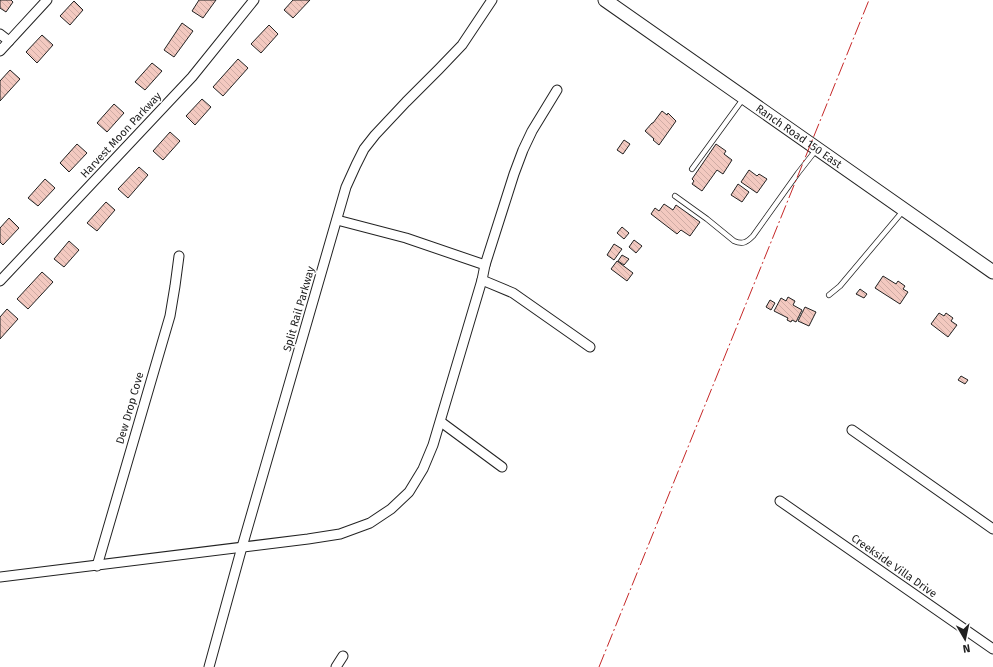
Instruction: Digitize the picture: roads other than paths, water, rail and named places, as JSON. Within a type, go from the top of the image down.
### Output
[{"type":"main road","name":"Ranch Road 150 East","points":[[605,0],[993,272]]},
{"type":"street","points":[[0,51],[47,0]]},
{"type":"street","name":"Harvest Moon Parkway","points":[[0,281],[192,77],[254,0]]},
{"type":"street","name":"Split Rail Parkway","points":[[209,667],[242,547],[346,187],[364,149],[375,135],[462,44],[492,0]]},
{"type":"street","points":[[0,34],[9,41]]},
{"type":"street","points":[[0,577],[340,534],[370,523],[391,509],[409,492],[423,469],[434,445],[482,280],[485,265],[514,174],[532,131],[557,90]]},
{"type":"street","points":[[337,220],[406,238],[485,265]]},
{"type":"street","name":"Dew Drop Cove","points":[[96,566],[170,316],[176,286],[178,256]]},
{"type":"street","points":[[482,280],[513,293],[590,347]]},
{"type":"street","points":[[441,422],[502,467]]},
{"type":"street","points":[[852,430],[993,529]]},
{"type":"street","name":"Creekside Villa Drive","points":[[780,502],[993,649]]},
{"type":"street","points":[[336,667],[343,656]]},
{"type":"lane","points":[[692,169],[744,97]]},
{"type":"lane","points":[[675,196],[734,241],[744,243],[753,236],[798,173],[818,149]]},
{"type":"lane","points":[[829,295],[840,286],[904,209]]}]
